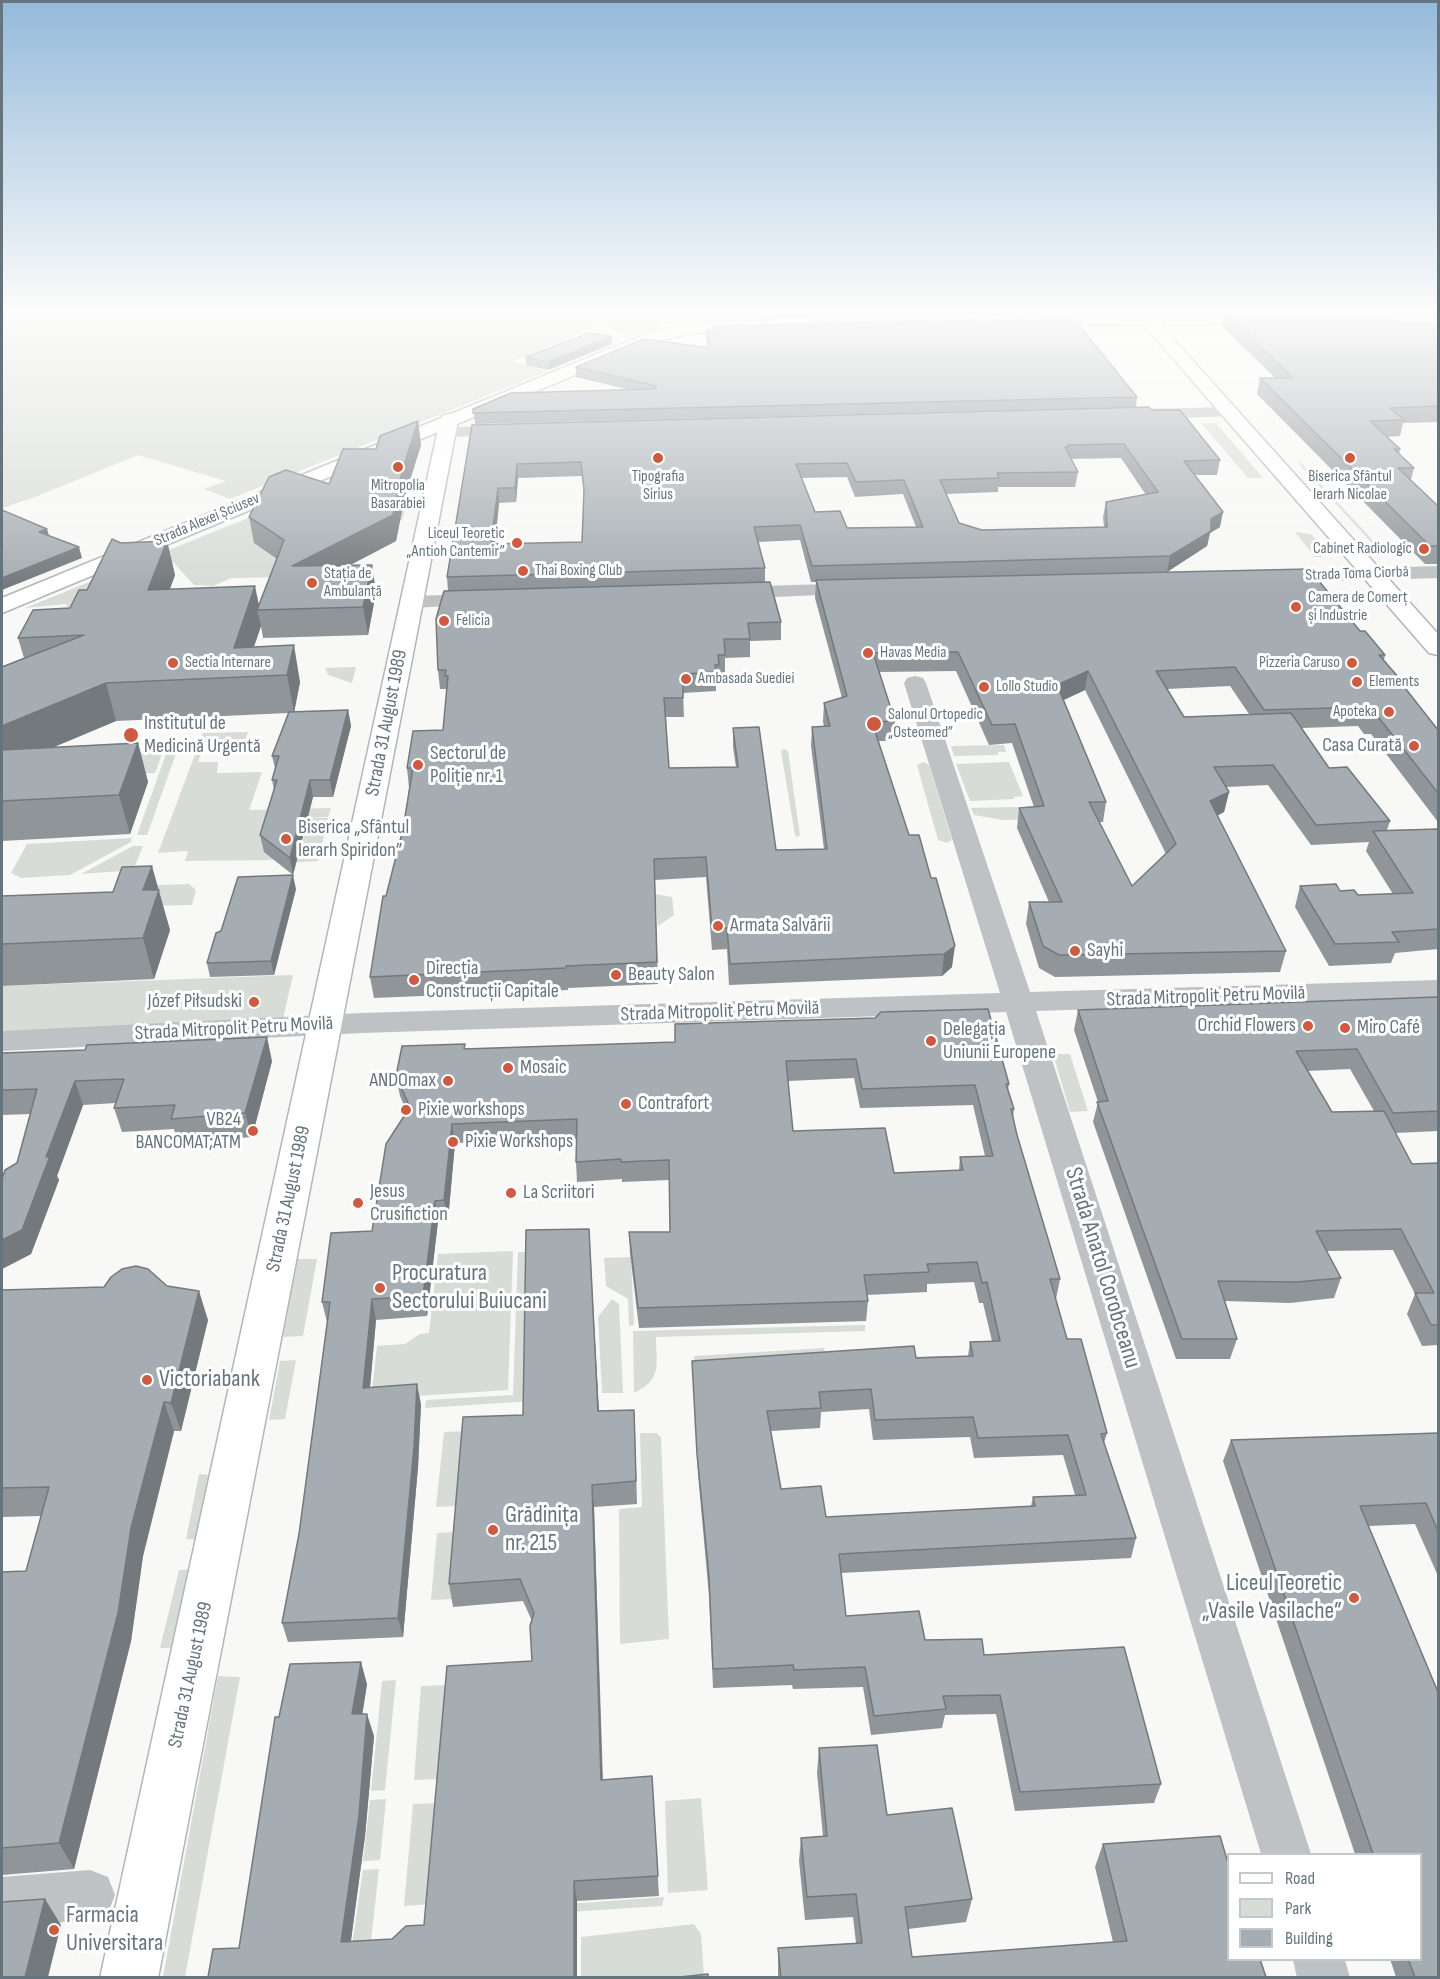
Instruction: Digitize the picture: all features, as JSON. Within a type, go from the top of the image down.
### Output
[{"type":"main road","name":"Strada Alexei Șciusev","points":[[2,606],[501,403]]},
{"type":"main road","points":[[1222,403],[1438,648]]},
{"type":"main road","name":"Strada 31 August 1989","points":[[129,1977],[448,426]]},
{"type":"street","points":[[1131,415],[1230,412]]},
{"type":"street","points":[[448,426],[530,430]]},
{"type":"street","name":"Strada Toma Ciorbă","points":[[1250,577],[1438,572]]},
{"type":"street","points":[[712,594],[879,588]]},
{"type":"street","points":[[411,602],[497,600]]},
{"type":"street","name":"Strada Anatol Corobceanu","points":[[915,683],[1018,1002],[1286,1853]]},
{"type":"street","name":"Strada Mitropolit Petru Movilă","points":[[2,1041],[326,1025],[1438,989]]},
{"type":"street","points":[[2,1902],[90,1895]]},
{"type":"street","points":[[1320,1961],[1324,1977]]},
{"type":"green space","points":[[2,403],[468,403],[230,499],[204,489],[226,481],[138,455],[2,508]]},
{"type":"green space","points":[[1216,423],[1263,478],[1248,478],[1202,424]]},
{"type":"green space","points":[[1298,463],[1301,463],[1384,552],[1380,552]]},
{"type":"green space","points":[[320,489],[409,497],[402,521],[379,508],[301,561],[286,577],[231,578],[213,586],[194,585],[173,562],[147,563],[71,617],[66,604],[25,608]]},
{"type":"green space","points":[[1295,532],[1311,534],[1327,553],[1320,554],[1322,557],[1315,557]]},
{"type":"green space","points":[[356,667],[352,683],[328,675],[325,668]]},
{"type":"green space","points":[[248,732],[243,746],[204,747],[198,762],[218,762],[217,773],[262,772],[249,810],[331,808],[328,817],[305,817],[328,818],[318,861],[288,863],[287,860],[300,851],[307,823],[272,824],[273,860],[185,861],[188,851],[158,853],[203,733]]},
{"type":"green space","points":[[1004,745],[1006,752],[998,752],[998,755],[954,756],[951,746]]},
{"type":"green space","points":[[784,749],[788,751],[800,836],[797,837],[781,751]]},
{"type":"green space","points":[[167,751],[177,751],[147,835],[137,835]]},
{"type":"green space","points":[[163,752],[155,773],[42,778],[91,754]]},
{"type":"green space","points":[[923,762],[929,765],[952,840],[947,843],[938,840],[917,765]]},
{"type":"green space","points":[[1009,762],[1023,796],[1014,797],[1014,799],[970,801],[956,764]]},
{"type":"green space","points":[[1017,807],[1019,810],[1034,810],[1037,819],[1003,820],[974,815],[971,808]]},
{"type":"green space","points":[[132,838],[131,842],[70,875],[21,878],[11,873],[27,844]]},
{"type":"green space","points":[[133,846],[143,846],[135,866],[122,871],[81,874]]},
{"type":"green space","points":[[189,884],[196,890],[192,905],[140,906],[147,891],[158,885]]},
{"type":"green space","points":[[655,894],[672,897],[674,915],[658,926]]},
{"type":"green space","points":[[293,975],[282,1023],[2,1032],[2,986]]},
{"type":"green space","points":[[1053,1054],[1070,1054],[1088,1111],[1070,1112]]},
{"type":"green space","points":[[513,1251],[508,1390],[371,1399],[377,1346],[405,1344],[420,1334],[429,1333],[438,1254]]},
{"type":"green space","points":[[518,1252],[526,1252],[562,1399],[425,1408],[426,1400],[513,1395]]},
{"type":"green space","points":[[631,1257],[634,1325],[629,1326],[628,1299],[606,1286],[604,1258]]},
{"type":"green space","points":[[297,1259],[317,1259],[303,1336],[283,1337]]},
{"type":"green space","points":[[612,1299],[619,1304],[623,1393],[602,1393],[598,1317]]},
{"type":"green space","points":[[865,1325],[865,1331],[656,1337],[657,1363],[654,1376],[643,1388],[634,1393],[633,1331]]},
{"type":"green space","points":[[824,1348],[826,1362],[694,1370],[694,1356]]},
{"type":"green space","points":[[296,1360],[285,1419],[269,1420],[280,1361]]},
{"type":"green space","points":[[511,1429],[459,1506],[436,1507],[444,1432]]},
{"type":"green space","points":[[640,1433],[657,1433],[661,1438],[669,1639],[620,1644],[619,1509],[642,1507]]},
{"type":"green space","points":[[199,1474],[212,1475],[199,1540],[186,1539]]},
{"type":"green space","points":[[456,1532],[452,1599],[431,1600],[437,1533]]},
{"type":"green space","points":[[191,1569],[174,1648],[160,1648],[179,1570]]},
{"type":"green space","points":[[218,1676],[240,1677],[185,1977],[163,1977]]},
{"type":"green space","points":[[396,1680],[385,1790],[371,1791],[382,1681]]},
{"type":"green space","points":[[447,1685],[439,1779],[414,1780],[421,1686]]},
{"type":"green space","points":[[701,1798],[708,1890],[668,1893],[665,1801]]},
{"type":"green space","points":[[386,1799],[380,1860],[363,1861],[370,1800]]},
{"type":"green space","points":[[439,1803],[430,1904],[404,1906],[413,1804]]},
{"type":"green space","points":[[379,1869],[370,1950],[351,1951],[363,1870]]},
{"type":"green space","points":[[664,1897],[662,1906],[568,1912],[568,1904]]},
{"type":"green space","points":[[694,1924],[701,1934],[704,1977],[581,1977],[581,1937]]},
{"type":"building","points":[[486,403],[873,403],[473,413],[473,409]]},
{"type":"building","points":[[1286,403],[1438,403],[1438,406],[1390,408],[1404,420],[1370,421],[1400,449],[1394,449],[1414,468],[1398,468],[1438,506],[1438,546],[1430,546]]},
{"type":"building","points":[[1149,407],[1151,410],[1180,410],[1220,460],[1184,461],[1223,512],[1211,519],[1211,531],[1170,556],[812,566],[800,525],[754,527],[765,568],[447,577],[472,425]],"holes":[[[1124,444],[1158,492],[1106,502],[1107,527],[982,530],[959,523],[940,480],[999,478],[997,473],[1078,472],[1065,447],[1069,447],[1068,445]],[[581,462],[584,490],[582,542],[491,544],[498,488],[515,488],[517,464]],[[847,463],[856,482],[904,480],[923,527],[847,528],[840,511],[815,512],[796,464]]]},
{"type":"building","points":[[418,421],[402,471],[393,515],[292,566],[372,565],[363,607],[257,610],[284,540],[249,517],[269,477],[286,470],[329,484],[343,449],[376,449],[380,436]]},
{"type":"building","points":[[2,510],[47,529],[39,532],[79,547],[2,578]]},
{"type":"building","points":[[112,539],[121,543],[167,541],[148,590],[255,586],[234,648],[294,645],[287,675],[106,683],[2,726],[2,667],[84,635],[18,638],[33,610],[70,608],[79,590],[87,590]]},
{"type":"building","points":[[1309,569],[1360,631],[1365,631],[1385,655],[1379,655],[1438,730],[1438,793],[1376,714],[1370,715],[1364,707],[1264,710],[1235,667],[1156,671],[1184,717],[1291,713],[1329,768],[1347,767],[1390,821],[1316,825],[1273,765],[1214,767],[1229,792],[1210,801],[1286,951],[1059,955],[1043,946],[1029,902],[1062,902],[1019,808],[1044,806],[1015,724],[992,725],[958,652],[873,653],[895,721],[872,722],[909,835],[919,835],[931,878],[936,878],[955,946],[944,954],[730,964],[727,928],[712,929],[706,857],[654,859],[657,962],[370,977],[383,896],[386,896],[403,829],[413,768],[407,768],[413,731],[443,730],[448,676],[445,676],[446,670],[438,670],[436,619],[444,591],[770,582],[781,622],[748,623],[750,639],[724,639],[725,655],[718,655],[719,665],[715,665],[716,672],[683,674],[683,698],[664,698],[669,768],[738,767],[733,728],[759,727],[776,850],[827,849],[812,727],[830,726],[824,703],[847,696],[816,580]],"holes":[[[1088,671],[1176,844],[1132,886],[1089,802],[1106,802],[1057,685]]]},
{"type":"building","points":[[348,710],[330,780],[310,780],[290,858],[260,835],[277,780],[272,780],[279,756],[272,756],[289,712]]},
{"type":"building","points":[[138,743],[119,795],[2,801],[2,750]]},
{"type":"building","points":[[1438,829],[1438,929],[1392,932],[1399,942],[1335,944],[1300,886],[1336,884],[1340,891],[1354,890],[1358,895],[1413,893],[1373,831]]},
{"type":"building","points":[[152,866],[143,890],[159,890],[143,938],[2,944],[2,896],[113,892],[122,867]]},
{"type":"building","points":[[293,875],[271,961],[207,963],[216,933],[221,931],[238,877]]},
{"type":"building","points":[[1438,997],[1438,1111],[1393,1113],[1357,1049],[1296,1051],[1332,1112],[1384,1111],[1412,1164],[1438,1163],[1438,1325],[1431,1325],[1415,1293],[1434,1293],[1401,1229],[1316,1231],[1341,1278],[1297,1282],[1218,1281],[1237,1339],[1182,1339],[1097,1102],[1108,1101],[1078,1010]]},
{"type":"building","points":[[988,1009],[1009,1084],[1006,1084],[1014,1109],[1011,1109],[1017,1135],[1060,1279],[1050,1279],[1067,1339],[1081,1339],[1107,1433],[1101,1434],[1136,1538],[839,1554],[846,1616],[919,1611],[925,1640],[982,1639],[984,1655],[1124,1647],[1161,1784],[1020,1792],[1000,1695],[943,1696],[946,1709],[874,1716],[865,1667],[794,1670],[793,1665],[713,1669],[709,1576],[697,1454],[692,1361],[914,1346],[916,1358],[973,1356],[970,1342],[1000,1341],[987,1282],[982,1283],[977,1262],[927,1264],[929,1272],[864,1275],[868,1301],[638,1308],[629,1232],[670,1232],[669,1160],[621,1162],[621,1159],[576,1162],[577,1119],[452,1124],[444,1200],[435,1201],[423,1296],[372,1299],[363,1388],[417,1384],[414,1447],[398,1618],[282,1623],[299,1534],[330,1302],[322,1302],[331,1233],[372,1231],[386,1144],[410,1107],[396,1076],[402,1046],[465,1044],[464,1049],[675,1042],[675,1024],[875,1018],[881,1012]],"holes":[[[856,1059],[862,1089],[975,1085],[993,1156],[960,1157],[963,1170],[894,1173],[885,1128],[793,1131],[786,1061]],[[871,1389],[875,1420],[973,1417],[978,1438],[1068,1435],[1086,1495],[1033,1497],[1035,1506],[826,1517],[821,1486],[781,1489],[767,1411],[821,1408],[819,1392]]]},
{"type":"building","points":[[267,1037],[245,1113],[171,1119],[175,1105],[114,1108],[124,1079],[75,1081],[46,1157],[50,1156],[22,1230],[2,1240],[2,1179],[5,1170],[17,1163],[37,1089],[2,1090],[2,1053],[85,1050],[87,1045]]},
{"type":"building","points":[[589,1229],[598,1411],[634,1410],[636,1481],[592,1485],[601,1780],[652,1776],[658,1876],[574,1881],[574,1977],[208,1977],[213,1949],[239,1948],[275,1717],[279,1717],[290,1664],[361,1662],[352,1714],[367,1714],[359,1815],[341,1942],[392,1939],[406,1926],[424,1925],[447,1666],[532,1661],[530,1626],[534,1613],[520,1579],[449,1584],[463,1417],[523,1415],[526,1230]]},
{"type":"building","points":[[136,1266],[148,1269],[167,1286],[199,1291],[171,1403],[164,1402],[131,1528],[118,1613],[59,1843],[2,1848],[2,1572],[26,1571],[49,1487],[2,1488],[2,1290],[104,1287],[111,1277],[122,1269]]},
{"type":"building","name":"Liceul Teoretic „Vasile Vasilache”","points":[[1438,1433],[1438,1531],[1426,1503],[1360,1506],[1438,1692],[1438,1977],[1415,1977],[1409,1961],[1422,1961],[1422,1853],[1373,1853],[1231,1440]]},
{"type":"building","points":[[877,1745],[887,1815],[952,1808],[972,1899],[905,1907],[912,1957],[1127,1941],[1103,1844],[1220,1836],[1227,1860],[1227,1961],[1261,1961],[1266,1977],[781,1977],[778,1948],[862,1943],[856,1894],[807,1897],[801,1838],[827,1836],[819,1748]]},
{"type":"building","points":[[45,1899],[25,1977],[2,1977],[2,1902]]},
{"type":"building","points":[[708,1974],[708,1977],[680,1977]]},
{"type":"place","name":"Tipografia Sirius","points":[[658,458]]},
{"type":"place","name":"Biserica Sfântul Ierarh Nicolae","points":[[1350,458]]},
{"type":"place","name":"Mitropolia Basarabiei","points":[[398,467]]},
{"type":"place","name":"Liceul Teoretic „Antioh Cantemir”","points":[[517,543]]},
{"type":"place","name":"Cabinet Radiologic","points":[[1424,549]]},
{"type":"place","name":"Thai Boxing Club","points":[[523,571]]},
{"type":"place","name":"Stația de Ambulanță","points":[[312,583]]},
{"type":"place","name":"Camera de Comerț și Industrie","points":[[1296,607]]},
{"type":"place","name":"Felicia","points":[[444,621]]},
{"type":"place","name":"Havas Media","points":[[868,653]]},
{"type":"place","name":"Sectia Internare","points":[[173,663]]},
{"type":"place","name":"Pizzeria Caruso","points":[[1352,663]]},
{"type":"place","name":"Ambasada Suediei","points":[[686,679]]},
{"type":"place","name":"Elements","points":[[1357,682]]},
{"type":"place","name":"Lollo Studio","points":[[984,687]]},
{"type":"place","name":"Apoteka","points":[[1389,712]]},
{"type":"place","name":"Salonul Ortopedic „Osteomed”","points":[[874,724]]},
{"type":"place","name":"Institutul de Medicină Urgentă","points":[[131,735]]},
{"type":"place","name":"Casa Curată","points":[[1414,746]]},
{"type":"place","name":"Sectorul de Poliție nr. 1","points":[[418,765]]},
{"type":"place","name":"Biserica „Sfântul Ierarh Spiridon”","points":[[286,839]]},
{"type":"place","name":"Armata Salvării","points":[[718,926]]},
{"type":"place","name":"Sayhi","points":[[1075,951]]},
{"type":"place","name":"Beauty Salon","points":[[616,975]]},
{"type":"place","name":"Direcția Construcții Capitale","points":[[414,980]]},
{"type":"place","name":"Józef Piłsudski","points":[[254,1002]]},
{"type":"place","name":"Orchid Flowers","points":[[1308,1026]]},
{"type":"place","name":"Miro Café","points":[[1345,1028]]},
{"type":"place","name":"Delegația Uniunii Europene","points":[[931,1041]]},
{"type":"place","name":"Mosaic","points":[[508,1068]]},
{"type":"place","name":"ANDOmax","points":[[448,1081]]},
{"type":"place","name":"Contrafort","points":[[626,1104]]},
{"type":"place","name":"Pixie workshops","points":[[406,1110]]},
{"type":"place","name":"VB24 BANCOMAT;ATM","points":[[253,1131]]},
{"type":"place","name":"Pixie Workshops","points":[[453,1142]]},
{"type":"place","name":"La Scriitori","points":[[511,1193]]},
{"type":"place","name":"Jesus Crusifiction","points":[[358,1203]]},
{"type":"place","name":"Procuratura Sectorului Buiucani","points":[[380,1288]]},
{"type":"place","name":"Victoriabank","points":[[147,1380]]},
{"type":"place","name":"Grădinița nr. 215","points":[[493,1530]]},
{"type":"place","name":"Liceul Teoretic „Vasile Vasilache”","points":[[1354,1598]]},
{"type":"place","name":"Farmacia Universitara","points":[[54,1930]]}]
